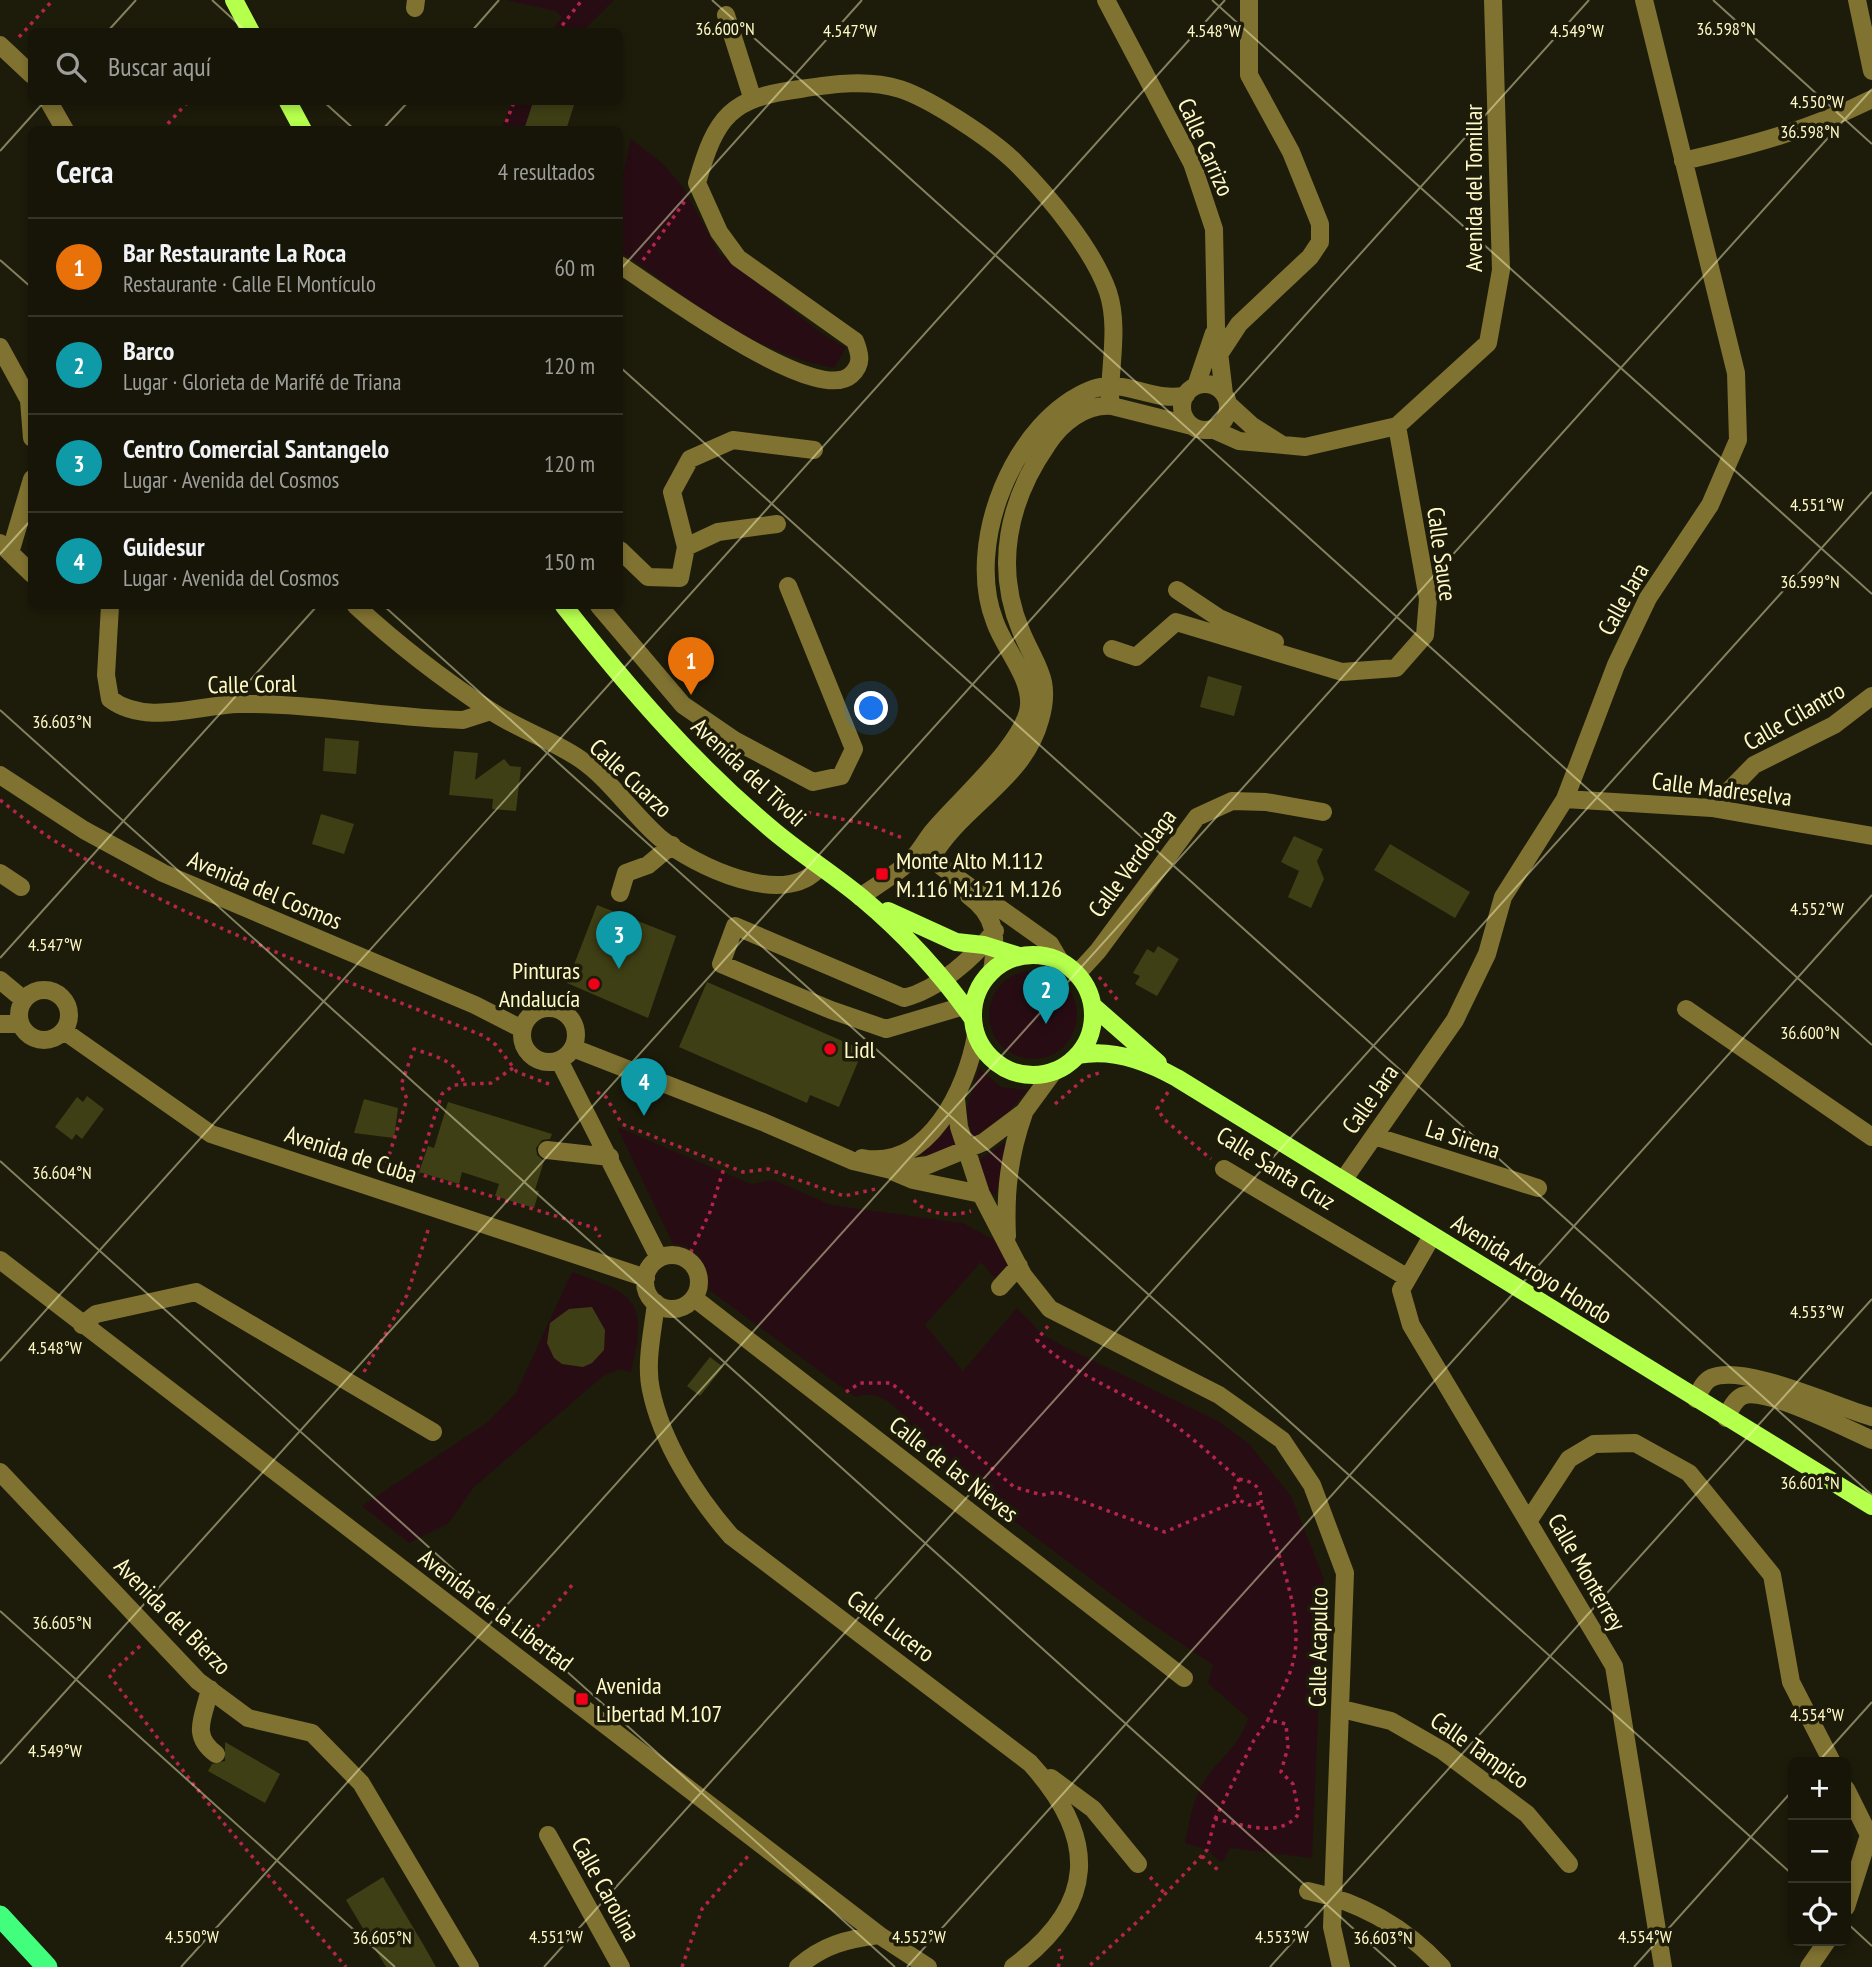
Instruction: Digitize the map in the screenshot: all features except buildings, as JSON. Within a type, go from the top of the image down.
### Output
[{"type":"highway","points":[[0,1916],[47,1967]]},
{"type":"main road","points":[[234,0],[249,28]]},
{"type":"main road","points":[[290,105],[301,126]]},
{"type":"main road","name":"Avenida del Tívoli","points":[[566,609],[623,681],[691,755],[768,826],[860,897],[906,937],[944,978],[971,1020]]},
{"type":"main road","name":"Avenida del Tívoli","points":[[860,897],[944,937],[992,941],[1019,956]]},
{"type":"main road","points":[[1019,956],[1047,956],[1060,961],[1077,974],[1093,1006],[1091,1032],[1078,1055],[1054,1071],[1039,1075],[1007,1070],[983,1049],[971,1020],[974,1001],[981,985],[992,971],[1019,956]]},
{"type":"main road","name":"Avenida Arroyo Hondo","points":[[1093,1006],[1172,1075]]},
{"type":"main road","name":"Avenida Arroyo Hondo","points":[[1078,1055],[1097,1051],[1133,1058],[1172,1075],[1344,1178],[1432,1236],[1872,1506]]},
{"type":"street","name":"Calle Carrizo","points":[[1106,0],[1192,163],[1214,229],[1216,327]]},
{"type":"street","points":[[1220,353],[1230,335],[1254,308],[1310,257],[1320,242],[1320,224],[1291,152],[1249,75],[1249,0]]},
{"type":"street","name":"Avenida del Tomillar","points":[[1212,429],[1239,441],[1323,445],[1396,426],[1488,343],[1501,270],[1493,0]]},
{"type":"street","name":"Calle Jara","points":[[1344,1178],[1455,1020],[1488,954],[1503,897],[1565,799],[1616,665],[1648,598],[1710,505],[1738,440],[1736,373],[1644,0]]},
{"type":"street","points":[[1857,0],[1872,71]]},
{"type":"street","points":[[726,15],[752,97]]},
{"type":"street","points":[[8,42],[28,70]]},
{"type":"street","points":[[626,269],[719,332],[808,377],[836,381],[850,377],[859,366],[861,357],[855,341],[738,258],[719,232],[698,183],[717,128],[752,97],[847,82],[900,89],[957,119],[1015,162],[1075,234],[1108,293],[1113,314],[1110,386],[1112,406]]},
{"type":"street","points":[[1683,161],[1762,143],[1835,117],[1872,99]]},
{"type":"street","points":[[52,105],[63,126]]},
{"type":"street","points":[[1215,298],[1221,307],[1235,314],[1254,308]]},
{"type":"street","points":[[1060,961],[1050,944],[933,861],[934,852],[1020,761],[1040,722],[1045,680],[1022,634],[1009,596],[1006,550],[1011,520],[1023,486],[1039,455],[1065,423],[1095,407],[1112,406],[1212,429],[1226,417],[1216,327]]},
{"type":"street","points":[[1192,426],[1184,415],[1216,327]]},
{"type":"street","points":[[0,347],[28,398]]},
{"type":"street","points":[[860,897],[915,858],[933,831],[1009,748],[1029,706],[1028,690],[994,621],[987,585],[991,527],[1006,481],[1031,434],[1056,409],[1096,387],[1110,386],[1166,398],[1215,386],[1251,425],[1282,444]]},
{"type":"street","name":"Calle Sauce","points":[[1112,649],[1136,657],[1176,622],[1342,672],[1396,668],[1425,635],[1428,599],[1396,426]]},
{"type":"street","points":[[623,553],[648,577],[668,580],[680,578],[686,547],[672,492],[690,459],[733,440],[814,450]]},
{"type":"street","points":[[28,489],[5,548],[28,570]]},
{"type":"street","points":[[686,547],[718,532],[776,524]]},
{"type":"street","points":[[602,609],[683,705],[734,740],[813,782],[841,776],[854,749],[788,586]]},
{"type":"street","name":"Calle Sauce","points":[[1177,590],[1219,618],[1342,672]]},
{"type":"street","name":"Calle Coral","points":[[110,609],[106,675],[110,699],[124,709],[182,712],[238,704],[463,720],[491,712]]},
{"type":"street","name":"Calle Cuarzo","points":[[359,609],[385,633],[491,712],[581,759],[660,838],[672,845],[744,880],[771,886],[804,881],[819,868]]},
{"type":"street","name":"Calle Cilantro","points":[[1712,808],[1754,765],[1833,725],[1872,696]]},
{"type":"street","name":"Avenida del Cosmos","points":[[0,775],[84,830],[163,873],[475,1005],[522,1029]]},
{"type":"street","name":"Calle Madreselva","points":[[1565,799],[1712,808],[1872,836]]},
{"type":"street","name":"Calle Verdolaga","points":[[1077,974],[1098,951],[1196,817],[1232,801],[1266,802],[1323,812]]},
{"type":"street","points":[[620,893],[626,873],[648,865],[672,845]]},
{"type":"street","points":[[915,858],[985,909],[992,941],[992,971]]},
{"type":"street","points":[[0,873],[21,887]]},
{"type":"street","points":[[833,1151],[867,1159],[899,1153],[927,1136],[956,1099],[971,1020],[886,1029],[831,1010],[721,964],[735,926],[904,999],[925,993],[992,941]]},
{"type":"street","points":[[0,980],[24,1000]]},
{"type":"street","points":[[38,990],[55,992],[69,1009],[64,1031],[51,1040],[43,1040],[26,1033],[19,1024],[24,1000],[38,990]]},
{"type":"street","points":[[556,1008],[569,1016],[575,1025],[577,1036],[566,1054],[544,1062],[535,1058],[523,1043],[522,1029],[535,1011],[556,1008]]},
{"type":"street","points":[[1686,1009],[1872,1137]]},
{"type":"street","points":[[0,1024],[19,1024]]},
{"type":"street","name":"Avenida de Cuba","points":[[64,1031],[211,1134],[646,1278]]},
{"type":"street","points":[[566,1054],[610,1157],[659,1258]]},
{"type":"street","points":[[566,1054],[833,1151],[869,1167],[891,1170],[928,1165],[967,1151],[1024,1112],[1054,1071]]},
{"type":"street","name":"Calle Acapulco","points":[[956,1099],[959,1127],[967,1151],[977,1202],[1007,1240],[1019,1266],[1050,1309],[1219,1395],[1282,1440],[1312,1485],[1345,1573],[1332,1927],[1341,1967]]},
{"type":"street","points":[[1007,1240],[1005,1196],[1009,1162],[1024,1112]]},
{"type":"street","name":"La Sirena","points":[[1374,1136],[1538,1188]]},
{"type":"street","points":[[548,1150],[610,1157]]},
{"type":"street","name":"Calle Santa Cruz","points":[[1224,1169],[1408,1278]]},
{"type":"street","points":[[891,1170],[977,1202]]},
{"type":"street","name":"Calle Monterrey","points":[[1432,1236],[1401,1290],[1411,1325],[1614,1666],[1663,1967]]},
{"type":"street","points":[[676,1255],[687,1260],[697,1270],[699,1280],[694,1298],[678,1308],[668,1309],[656,1303],[649,1296],[646,1278],[649,1268],[659,1258],[676,1255]]},
{"type":"street","name":"Avenida de la Libertad","points":[[0,1260],[879,1935]]},
{"type":"street","points":[[1000,1287],[1019,1266]]},
{"type":"street","points":[[82,1325],[96,1314],[196,1292],[433,1432]]},
{"type":"street","name":"Calle de las Nieves","points":[[694,1298],[1184,1678]]},
{"type":"street","name":"Calle Lucero","points":[[656,1303],[650,1388],[661,1423],[709,1510],[732,1536],[1030,1763],[1066,1808],[1076,1835],[1079,1860],[1076,1889],[1067,1912],[1048,1940],[1013,1967]]},
{"type":"street","points":[[1696,1399],[1704,1383],[1726,1374],[1775,1383],[1833,1406],[1872,1417]]},
{"type":"street","points":[[1726,1418],[1736,1399],[1751,1393],[1775,1399],[1872,1440]]},
{"type":"street","points":[[1529,1520],[1569,1459],[1594,1444],[1635,1443],[1689,1473],[1772,1575],[1791,1682],[1829,1757]]},
{"type":"street","name":"Avenida del Bierzo","points":[[0,1472],[153,1634],[210,1689],[248,1718],[312,1733],[341,1759],[361,1783],[470,1967]]},
{"type":"street","points":[[210,1689],[199,1735],[203,1745],[216,1754]]},
{"type":"street","name":"Calle Tampico","points":[[1342,1709],[1391,1721],[1443,1751],[1527,1814],[1569,1864]]},
{"type":"street","points":[[1030,1763],[1093,1810],[1138,1864]]},
{"type":"street","points":[[1851,1799],[1870,1835],[1851,1892]]},
{"type":"street","name":"Calle Carolina","points":[[548,1835],[621,1967]]},
{"type":"street","points":[[1308,1891],[1359,1904],[1423,1947],[1442,1967]]},
{"type":"street","points":[[798,1967],[824,1948],[846,1939],[879,1935],[928,1967]]},
{"type":"street","points":[[1809,1967],[1824,1946]]},
{"type":"path","points":[[8,42],[53,0]]},
{"type":"path","points":[[559,28],[582,0]]},
{"type":"path","points":[[166,126],[185,105]]},
{"type":"path","points":[[505,126],[513,105]]},
{"type":"path","points":[[626,269],[698,183]]},
{"type":"path","points":[[0,800],[58,843],[160,900],[261,947],[484,1036],[496,1045],[513,1069],[554,1086]]},
{"type":"path","points":[[384,1171],[407,1099],[401,1085],[414,1049],[454,1066],[461,1073],[464,1084]]},
{"type":"path","points":[[513,1069],[491,1083],[454,1085],[442,1094],[416,1173],[595,1228],[600,1237]]},
{"type":"path","points":[[1051,1108],[1086,1077],[1110,1069]]},
{"type":"path","name":"Calle Santa Cruz","points":[[1172,1075],[1157,1109],[1179,1132],[1224,1169]]},
{"type":"path","points":[[584,1091],[606,1097],[622,1124],[743,1172],[768,1169],[844,1196],[882,1188]]},
{"type":"path","points":[[687,1260],[710,1212],[725,1165]]},
{"type":"path","points":[[912,1198],[922,1208],[958,1215],[977,1202]]},
{"type":"path","points":[[356,1386],[407,1295],[436,1208]]},
{"type":"path","points":[[1057,1313],[1037,1340],[1059,1360],[1150,1409],[1199,1442],[1239,1479],[1256,1485],[1262,1493],[1261,1503],[1289,1587],[1296,1636],[1292,1666],[1268,1720],[1254,1740],[1215,1819],[1207,1850],[1149,1911],[1088,1967]]},
{"type":"path","points":[[833,1406],[849,1389],[860,1383],[891,1383],[1014,1487],[1042,1494],[1057,1492],[1165,1532],[1239,1500]]},
{"type":"path","points":[[1239,1479],[1235,1488],[1239,1500],[1249,1505],[1261,1503]]},
{"type":"path","points":[[534,1630],[573,1584]]},
{"type":"path","points":[[153,1634],[109,1675],[231,1831],[346,1967]]},
{"type":"path","points":[[1215,1819],[1274,1829],[1294,1820],[1299,1812],[1293,1784],[1281,1772],[1288,1747],[1286,1724],[1268,1720]]},
{"type":"path","points":[[682,1967],[702,1909],[759,1843]]},
{"type":"path","points":[[1202,1856],[1218,1870]]},
{"type":"shaded area","points":[[506,0],[614,0],[586,28],[554,28],[562,17],[556,11]]},
{"type":"shaded area","points":[[511,105],[532,105],[525,126],[502,126]]},
{"type":"shaded area","points":[[631,139],[661,162],[683,187],[719,253],[821,333],[846,348],[834,368],[804,361],[748,337],[695,304],[623,253],[623,174]]},
{"type":"shaded area","points":[[1024,971],[1042,971],[1058,978],[1070,990],[1077,1006],[1077,1024],[1070,1040],[1058,1052],[1042,1059],[1024,1059],[1008,1052],[996,1040],[989,1024],[989,1006],[996,990],[1008,978]]},
{"type":"shaded area","points":[[979,1068],[1001,1087],[1028,1090],[1007,1113],[973,1138],[966,1112]]},
{"type":"shaded area","points":[[949,1122],[956,1145],[939,1153],[915,1156]]},
{"type":"shaded area","points":[[617,1127],[751,1184],[774,1180],[831,1205],[963,1223],[994,1240],[1009,1263],[995,1278],[981,1262],[925,1325],[963,1371],[1017,1308],[1042,1334],[1218,1421],[1249,1444],[1291,1496],[1324,1579],[1312,1858],[1230,1848],[1222,1863],[1207,1850],[1185,1843],[1193,1806],[1202,1785],[1240,1737],[1248,1718],[1208,1683],[1213,1665],[1143,1618],[937,1463],[893,1405],[882,1398],[869,1395],[855,1397],[709,1290],[707,1273],[701,1259],[690,1249],[673,1244]]},
{"type":"shaded area","points":[[1007,1141],[996,1195],[992,1194],[978,1161]]},
{"type":"shaded area","points":[[572,1272],[611,1287],[632,1304],[637,1315],[638,1329],[631,1372],[619,1369],[602,1377],[473,1488],[449,1523],[409,1543],[362,1506],[488,1422],[516,1393]]},
{"type":"place","name":"Bar Restaurante La Roca","points":[[691,695]]},
{"type":"place","name":"Monte Alto M.112 M.116 M.121 M.126","points":[[882,874]]},
{"type":"place","name":"Centro Comercial Santangelo","points":[[619,969]]},
{"type":"place","name":"Pinturas Andalucía","points":[[594,984]]},
{"type":"place","name":"Barco","points":[[1046,1024]]},
{"type":"place","name":"Lidl","points":[[830,1049]]},
{"type":"place","name":"Guidesur","points":[[644,1116]]},
{"type":"place","name":"Avenida Libertad M.107","points":[[582,1699]]}]
